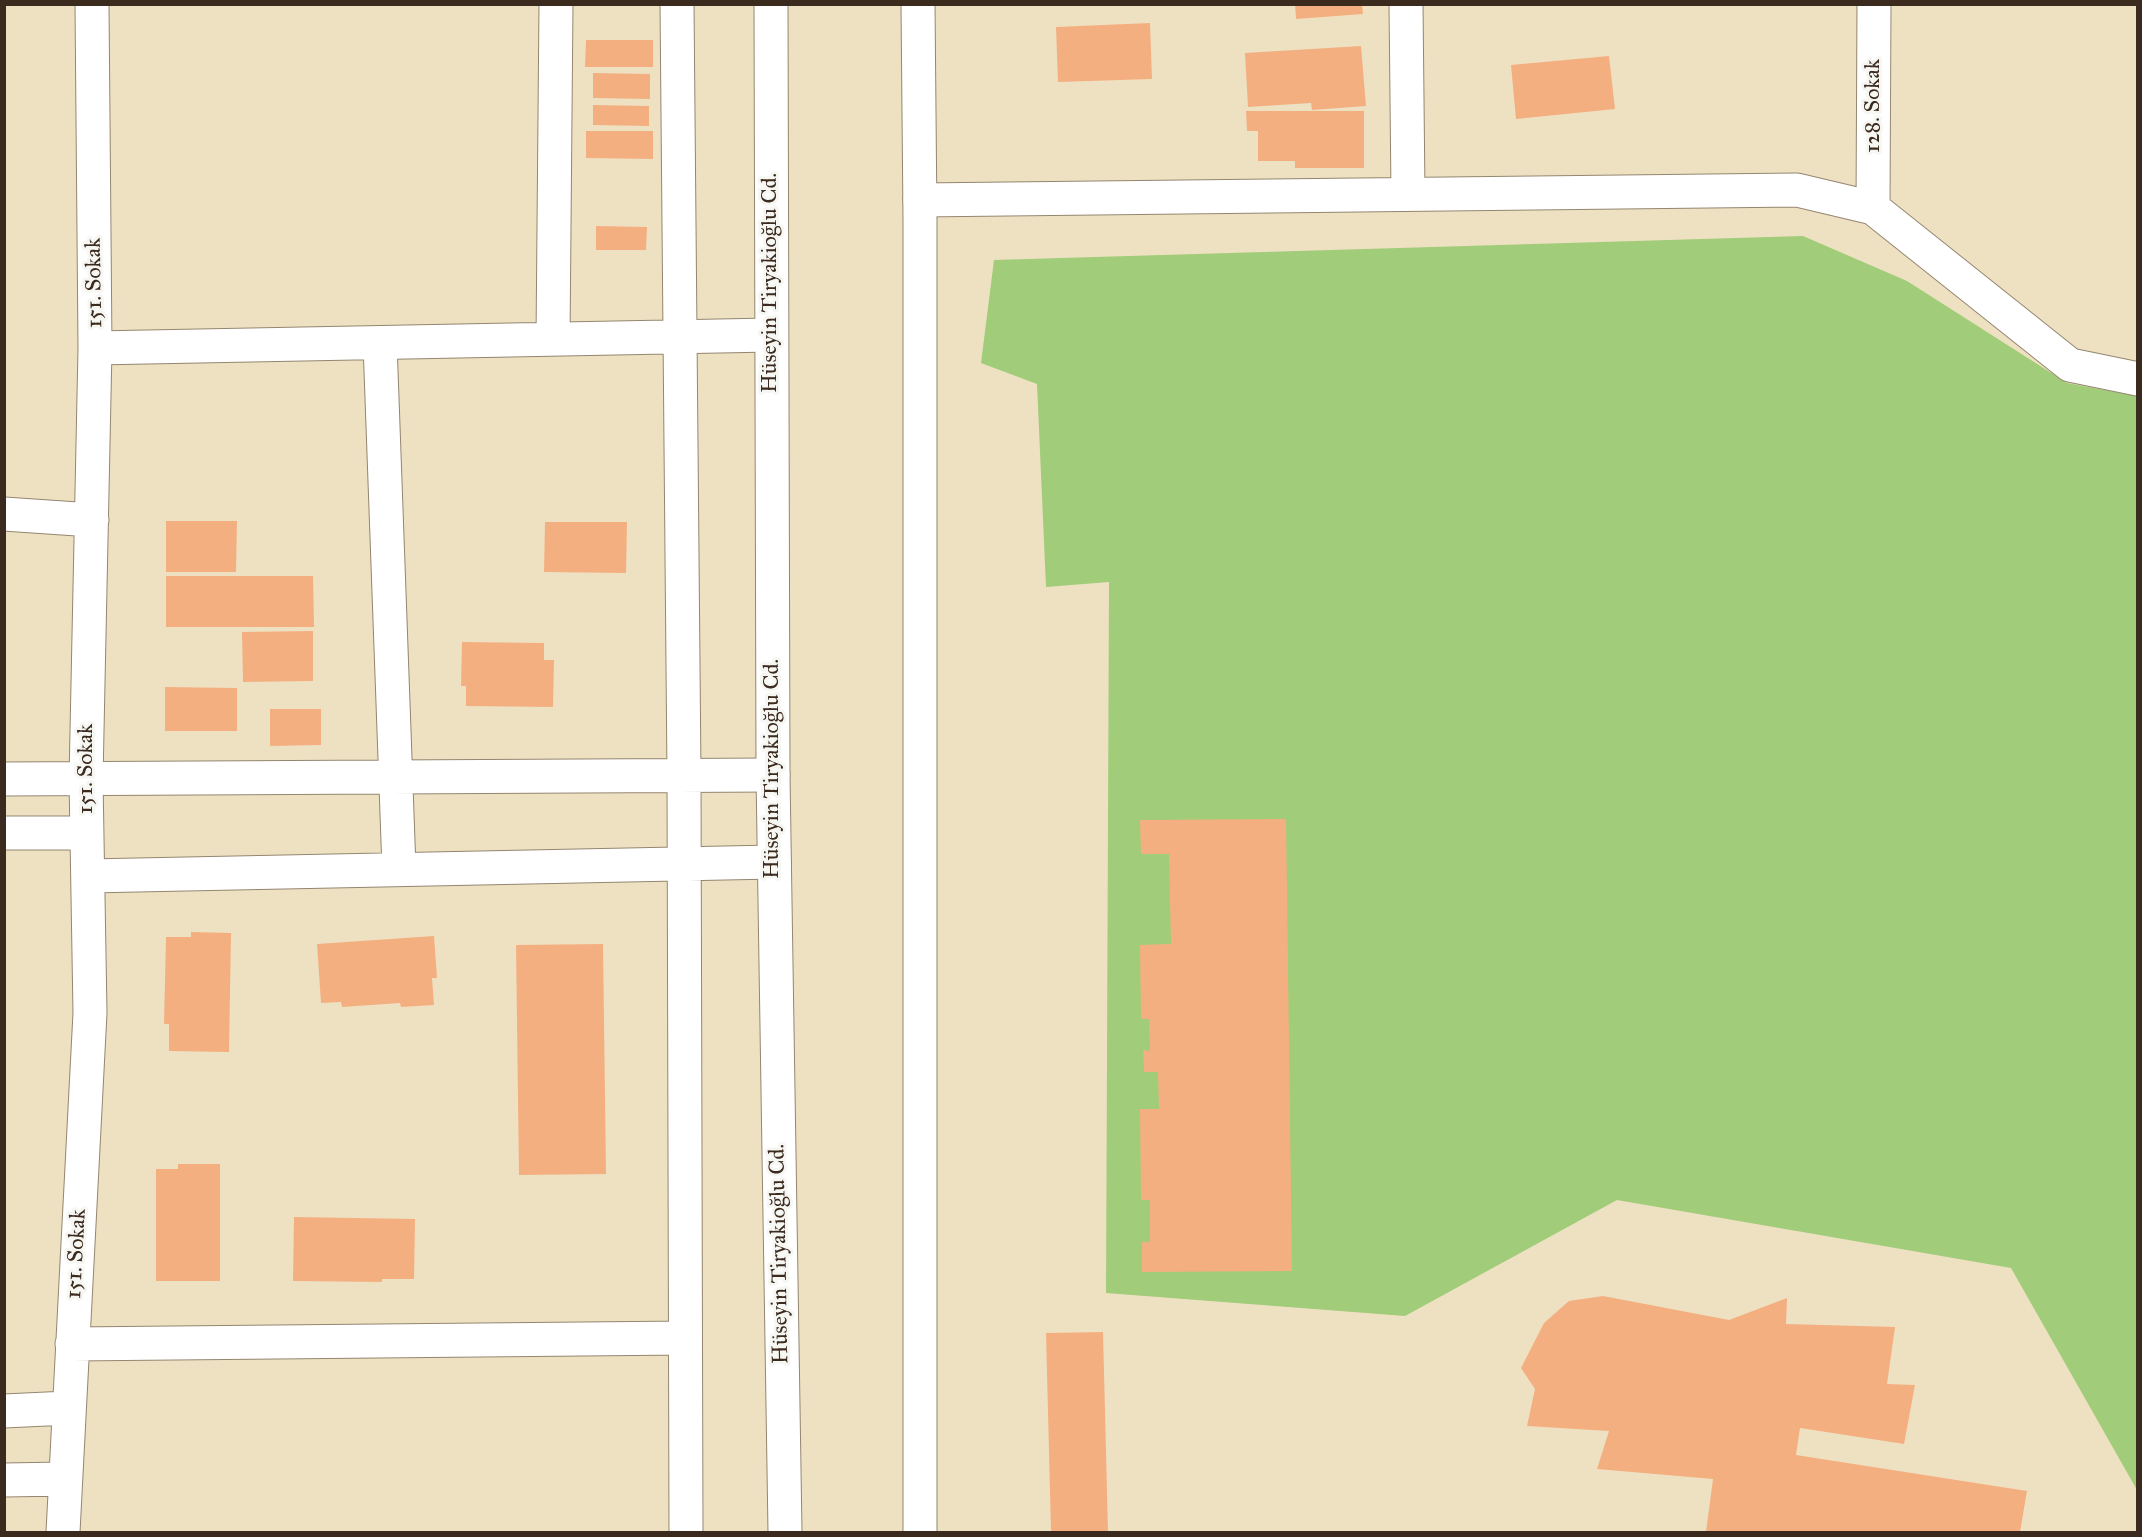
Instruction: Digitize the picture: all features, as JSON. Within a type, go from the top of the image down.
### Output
[{"type":"street","name":"151. Sokak","points":[[63,1533],[64,1479],[90,1013],[86,779],[95,348],[92,4]]},
{"type":"street","points":[[554,339],[556,4]]},
{"type":"street","points":[[677,4],[684,774],[686,1533]]},
{"type":"street","name":"Hüseyin Tiryakioğlu Cd.","points":[[771,4],[773,775],[785,1533]]},
{"type":"street","points":[[918,4],[921,1533]]},
{"type":"street","points":[[1406,4],[1408,194]]},
{"type":"street","name":"128. Sokak","points":[[1873,208],[1874,4]]},
{"type":"street","points":[[920,200],[1797,190],[1873,208],[2070,365],[2138,379]]},
{"type":"street","points":[[95,348],[771,335]]},
{"type":"street","points":[[380,343],[399,869]]},
{"type":"street","points":[[4,514],[92,520]]},
{"type":"street","points":[[4,779],[773,775]]},
{"type":"street","points":[[4,833],[87,833]]},
{"type":"street","points":[[88,876],[774,862]]},
{"type":"street","points":[[72,1344],[685,1338]]},
{"type":"street","points":[[4,1411],[68,1408]]},
{"type":"street","points":[[4,1480],[64,1479]]},
{"type":"green space","points":[[1803,236],[1907,281],[2067,383],[2137,396],[2137,1490],[2011,1268],[1617,1200],[1405,1316],[1106,1293],[1109,582],[1046,587],[1037,384],[981,363],[994,260]]},
{"type":"building","points":[[1295,4],[1362,4],[1363,14],[1296,19]]},
{"type":"building","points":[[1150,23],[1152,79],[1058,82],[1056,27]]},
{"type":"building","points":[[586,40],[653,40],[653,67],[585,67]]},
{"type":"building","points":[[1361,46],[1366,106],[1312,110],[1311,103],[1248,107],[1245,53]]},
{"type":"building","points":[[1609,56],[1615,109],[1516,119],[1511,65]]},
{"type":"building","points":[[593,73],[650,74],[650,99],[593,98]]},
{"type":"building","points":[[593,105],[649,106],[649,126],[593,125]]},
{"type":"building","points":[[1246,111],[1364,111],[1364,168],[1295,168],[1295,161],[1258,161],[1258,131],[1247,131]]},
{"type":"building","points":[[586,131],[653,131],[653,159],[586,158]]},
{"type":"building","points":[[596,226],[647,227],[646,250],[596,250]]},
{"type":"building","points":[[166,521],[237,521],[236,572],[166,572]]},
{"type":"building","points":[[545,522],[627,522],[626,573],[544,572]]},
{"type":"building","points":[[166,576],[313,576],[314,627],[166,627]]},
{"type":"building","points":[[313,631],[313,681],[243,682],[242,632]]},
{"type":"building","points":[[462,642],[544,643],[544,660],[554,660],[553,707],[466,706],[466,686],[461,686]]},
{"type":"building","points":[[165,687],[237,688],[237,731],[165,731]]},
{"type":"building","points":[[270,709],[321,709],[321,745],[270,746]]},
{"type":"building","points":[[1286,819],[1292,1271],[1142,1272],[1142,1242],[1150,1242],[1150,1200],[1141,1200],[1140,1109],[1159,1109],[1158,1072],[1144,1072],[1143,1050],[1150,1051],[1149,1019],[1141,1019],[1140,945],[1171,944],[1169,854],[1141,854],[1140,820]]},
{"type":"building","points":[[191,932],[231,933],[229,1052],[169,1051],[169,1024],[164,1024],[166,937],[191,937]]},
{"type":"building","points":[[434,936],[437,978],[432,978],[434,1005],[401,1007],[400,1003],[342,1007],[341,1002],[321,1003],[317,944]]},
{"type":"building","points":[[603,944],[606,1174],[519,1175],[516,945]]},
{"type":"building","points":[[178,1164],[220,1164],[220,1281],[156,1281],[156,1169],[178,1169]]},
{"type":"building","points":[[294,1217],[415,1219],[414,1279],[382,1279],[382,1282],[293,1281]]},
{"type":"building","points":[[1603,1296],[1729,1320],[1787,1298],[1786,1324],[1895,1327],[1887,1384],[1915,1385],[1904,1444],[1800,1428],[1796,1455],[2027,1491],[2020,1532],[1706,1532],[1713,1479],[1597,1469],[1609,1431],[1527,1426],[1535,1389],[1521,1368],[1544,1323],[1569,1301]]},
{"type":"building","points":[[1103,1332],[1108,1532],[1051,1532],[1046,1333]]}]
